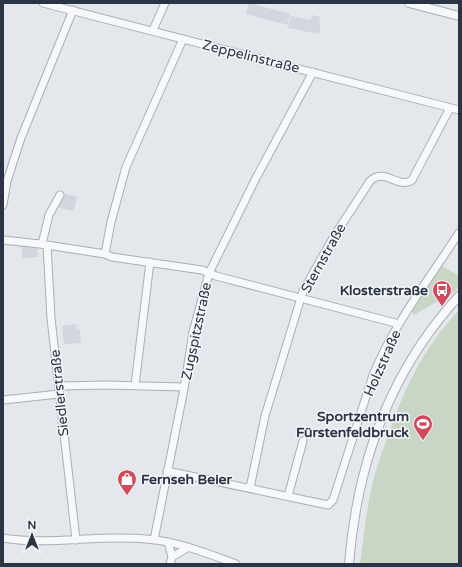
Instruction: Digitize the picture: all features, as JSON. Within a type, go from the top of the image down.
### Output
[{"type":"street","name":"Zeppelinstraße","points":[[43,3],[153,30],[182,39],[459,110]]},
{"type":"street","points":[[153,30],[166,3]]},
{"type":"street","points":[[409,3],[459,16]]},
{"type":"street","points":[[3,205],[7,181],[20,142],[73,10]]},
{"type":"street","points":[[108,255],[111,222],[126,167],[182,39]]},
{"type":"street","name":"Zugspitzstraße","points":[[154,540],[194,332],[209,273],[259,171],[313,72]]},
{"type":"street","name":"Sternstraße","points":[[250,488],[265,416],[303,291],[333,238],[370,182],[377,176],[382,176],[403,183],[409,183],[450,108]]},
{"type":"street","name":"Siedlerstraße","points":[[60,195],[49,215],[45,245],[51,318],[76,540]]},
{"type":"street","name":"Holzstraße","points":[[288,496],[328,505],[332,502],[373,375],[381,358],[399,324],[459,233]]},
{"type":"street","points":[[3,240],[45,245],[202,270],[216,276],[399,324]]},
{"type":"street","points":[[135,385],[150,262]]},
{"type":"street","points":[[349,564],[363,476],[374,438],[386,406],[400,378],[421,343],[459,296]]},
{"type":"street","points":[[59,386],[135,385],[184,387]]},
{"type":"street","points":[[3,400],[59,394]]},
{"type":"street","points":[[167,471],[288,496],[304,441]]},
{"type":"street","points":[[3,538],[32,541],[124,538],[154,540],[168,542],[236,564]]},
{"type":"street","points":[[168,542],[171,560],[187,548]]},
{"type":"shaded area","points":[[249,3],[290,14],[288,25],[246,14]]},
{"type":"shaded area","points":[[312,15],[320,17],[319,22],[321,23],[319,34],[288,28],[291,16],[311,20]]},
{"type":"shaded area","points":[[65,194],[77,196],[74,211],[55,207]]},
{"type":"shaded area","points":[[22,246],[37,248],[38,257],[22,258]]},
{"type":"shaded area","points":[[76,324],[77,330],[80,330],[81,343],[64,344],[62,326]]},
{"type":"green space","points":[[442,266],[459,276],[459,287],[451,295],[448,295],[414,315],[411,311]]},
{"type":"green space","name":"Sportzentrum Fürstenfeldbruck","points":[[459,310],[459,564],[360,564],[372,485],[400,403],[424,355]]},
{"type":"place","name":"Klosterstraße","points":[[442,307]]},
{"type":"place","name":"Sportzentrum Fürstenfeldbruck","points":[[423,441]]},
{"type":"place","name":"Fernseh Beier","points":[[127,496]]}]
